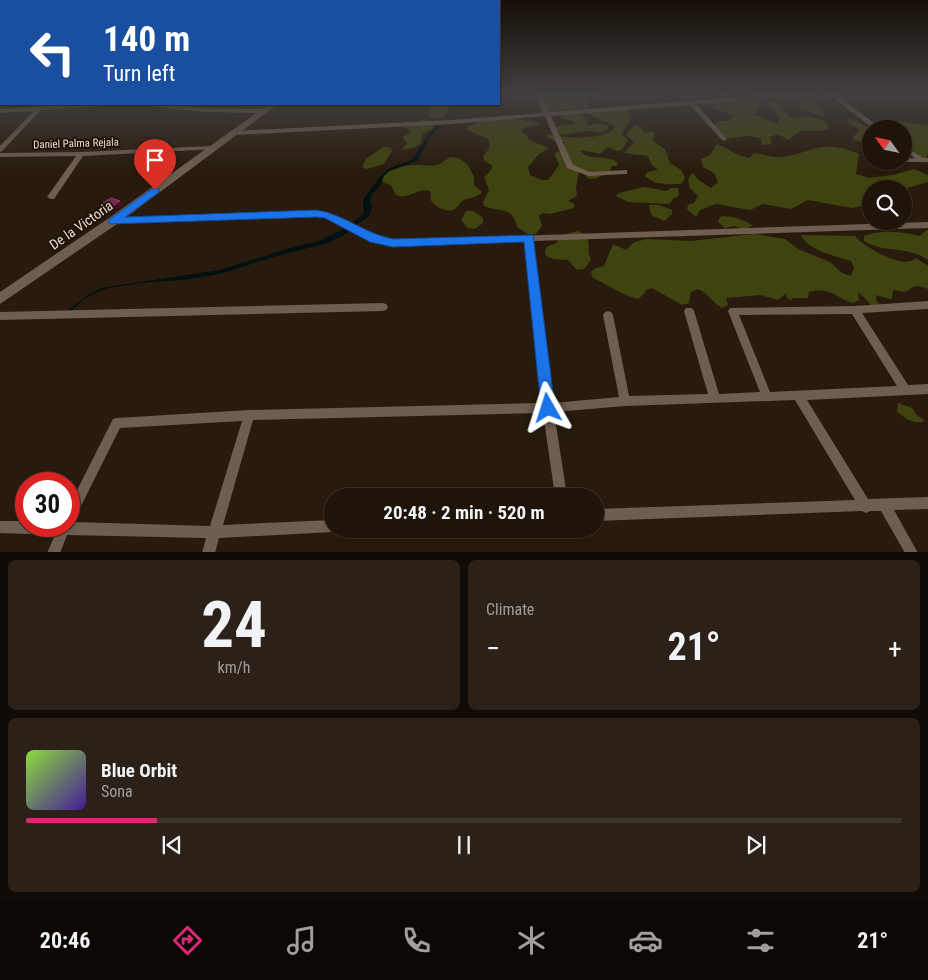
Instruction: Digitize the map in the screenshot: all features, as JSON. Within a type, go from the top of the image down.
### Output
[{"type":"main road","name":"De la Victoria","points":[[1,297],[113,221],[250,120]]},
{"type":"street","points":[[0,150],[29,120]]},
{"type":"street","points":[[233,133],[478,120]]},
{"type":"street","points":[[549,120],[570,166],[589,174],[624,172]]},
{"type":"street","points":[[707,120],[724,139]]},
{"type":"street","name":"Daniel Palma Rejala","points":[[0,155],[81,154],[212,148]]},
{"type":"street","points":[[912,152],[924,160]]},
{"type":"street","points":[[51,197],[81,154]]},
{"type":"street","points":[[113,221],[316,214],[327,215],[374,239],[393,243],[928,225]]},
{"type":"street","points":[[529,238],[548,408],[560,488]]},
{"type":"street","points":[[768,397],[733,312],[855,310],[928,305]]},
{"type":"street","points":[[0,316],[383,307]]},
{"type":"street","points":[[855,310],[906,390]]},
{"type":"street","points":[[689,311],[715,398]]},
{"type":"street","points":[[608,315],[625,401]]},
{"type":"street","points":[[80,496],[117,423],[250,415],[548,408],[625,401],[768,397],[928,389]]},
{"type":"street","points":[[798,395],[866,506]]},
{"type":"street","points":[[208,552],[250,415]]},
{"type":"street","points":[[604,515],[928,503]]},
{"type":"street","points":[[885,506],[912,552]]},
{"type":"street","points":[[80,525],[213,532],[324,526]]},
{"type":"street","points":[[0,527],[15,526]]},
{"type":"street","points":[[52,552],[60,537]]},
{"type":"green space","points":[[422,120],[434,123],[433,129],[423,133],[421,143],[414,148],[401,150],[407,143],[402,137],[412,132],[405,127]]},
{"type":"green space","points":[[482,120],[521,120],[539,122],[537,125],[523,128],[522,132],[526,134],[529,140],[549,148],[538,155],[528,167],[530,175],[542,180],[548,180],[559,165],[554,154],[559,151],[564,153],[565,165],[579,172],[576,188],[577,196],[568,201],[574,204],[574,208],[550,214],[543,213],[539,216],[542,226],[536,234],[528,234],[517,227],[515,220],[509,213],[484,206],[483,202],[489,190],[484,177],[491,170],[492,166],[484,160],[483,155],[490,146],[488,139],[466,128]]},
{"type":"green space","points":[[567,120],[585,120],[588,126],[597,123],[608,126],[608,129],[601,132],[588,131],[565,134],[551,132],[558,126],[574,124],[574,121]]},
{"type":"green space","points":[[601,120],[631,120],[621,134],[628,140],[622,150],[617,151],[607,147],[600,154],[581,151],[587,156],[614,160],[618,163],[617,166],[612,166],[610,171],[597,178],[589,179],[582,172],[573,169],[563,146],[565,142],[552,140],[546,136],[549,134],[564,137],[593,137],[609,133],[614,129],[614,126]]},
{"type":"green space","points":[[767,120],[778,124],[779,120],[822,120],[825,121],[829,128],[822,131],[800,131],[788,140],[778,134],[770,137],[772,144],[762,145],[761,138],[748,136],[727,139],[713,126],[718,121]]},
{"type":"green space","points":[[848,120],[862,124],[862,142],[853,140],[853,137],[860,130],[849,124]]},
{"type":"green space","points":[[912,123],[928,126],[928,152],[925,163],[913,150]]},
{"type":"green space","points":[[635,125],[640,126],[645,133],[652,131],[655,134],[653,141],[665,149],[670,163],[681,170],[685,178],[681,184],[662,184],[649,179],[645,176],[647,172],[658,170],[651,164],[648,156],[624,153],[634,142],[627,136],[627,133]]},
{"type":"green space","points":[[717,144],[750,158],[754,153],[782,157],[819,148],[836,147],[859,154],[856,174],[869,178],[893,175],[914,169],[928,175],[928,182],[912,187],[912,180],[862,180],[862,206],[852,208],[808,200],[791,209],[763,204],[750,210],[716,204],[700,210],[696,217],[687,209],[688,205],[694,203],[698,196],[690,188],[688,180],[692,173],[711,188],[718,182],[714,173],[703,167],[701,159],[710,155]]},
{"type":"green space","points":[[383,147],[393,149],[384,164],[367,169],[362,167],[366,159]]},
{"type":"green space","points":[[452,157],[460,159],[468,165],[474,177],[474,185],[482,192],[464,200],[452,210],[444,210],[434,204],[430,199],[430,191],[425,190],[405,196],[396,195],[391,185],[380,180],[387,173],[397,168],[439,164]]},
{"type":"green space","points":[[644,187],[667,191],[671,188],[678,188],[679,196],[674,198],[669,204],[628,202],[616,196],[619,193]]},
{"type":"green space","points":[[649,205],[659,205],[672,210],[672,214],[664,221],[651,215]]},
{"type":"green space","points":[[466,211],[473,211],[483,218],[483,223],[475,229],[468,228],[461,220]]},
{"type":"green space","points":[[720,217],[737,218],[753,225],[744,230],[734,226],[725,228],[718,222]]},
{"type":"green space","points":[[928,229],[928,260],[920,255],[872,245],[864,241],[864,236],[878,232],[899,232],[920,236]]},
{"type":"green space","points":[[578,231],[586,237],[589,244],[591,260],[584,269],[577,270],[568,260],[553,259],[546,256],[545,250],[548,246],[555,244],[563,235]]},
{"type":"green space","points":[[754,234],[785,239],[798,249],[830,262],[842,273],[851,276],[854,267],[851,261],[816,249],[805,241],[801,235],[855,236],[875,251],[894,260],[903,262],[916,258],[928,266],[928,289],[916,286],[906,292],[893,290],[892,298],[889,299],[876,295],[876,300],[882,309],[874,308],[858,292],[859,300],[853,303],[822,290],[809,292],[808,298],[793,298],[791,300],[787,298],[786,293],[778,300],[761,295],[726,298],[728,305],[722,308],[698,289],[691,292],[689,303],[682,305],[652,288],[646,290],[638,299],[633,298],[593,278],[591,272],[596,268],[604,266],[613,244],[626,250],[634,242],[647,239],[691,241]]},
{"type":"green space","points":[[898,403],[912,408],[925,421],[913,421],[897,412]]},
{"type":"shaded area","points":[[436,126],[442,126],[431,136],[417,161],[389,171],[384,176],[380,186],[372,194],[370,200],[372,208],[368,217],[354,226],[352,224],[364,213],[363,200],[376,182],[388,169],[412,160]]},
{"type":"shaded area","points":[[343,229],[349,232],[328,243],[273,257],[220,274],[104,289],[84,299],[71,311],[69,310],[85,297],[101,288],[220,270],[293,247],[317,242]]},
{"type":"building","points":[[111,198],[120,201],[109,209],[100,205]]},
{"type":"route","points":[[155,190],[113,221],[316,214],[327,215],[374,239],[393,243],[529,238],[548,408]]}]
